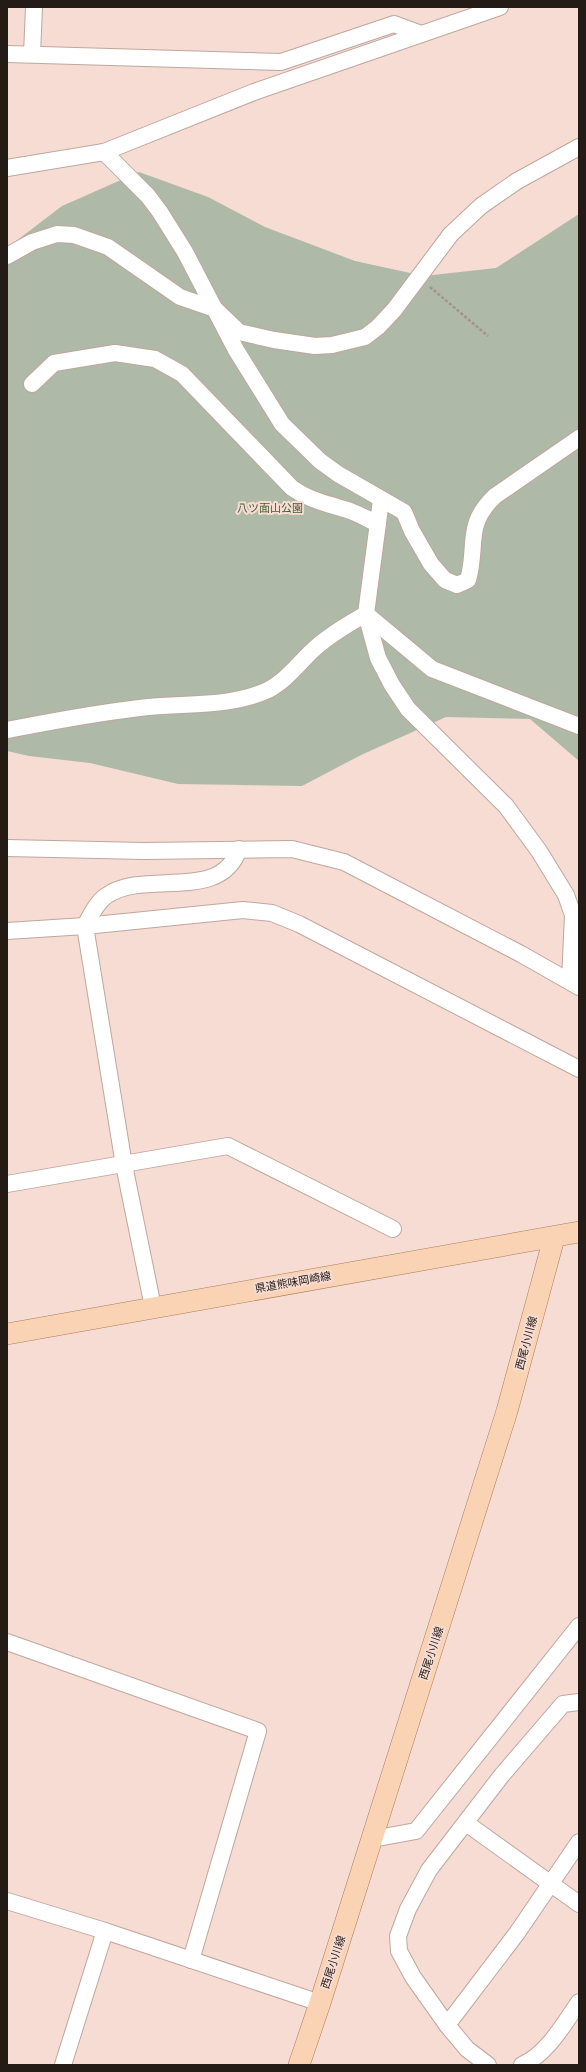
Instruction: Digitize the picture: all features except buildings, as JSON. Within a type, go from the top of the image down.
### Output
[{"type":"main road","name":"県道熊味岡崎線","points":[[7,1334],[153,1307],[554,1238],[579,1232]]},
{"type":"main road","name":"西尾小川線","points":[[298,2065],[320,2004],[507,1411],[554,1238]]},
{"type":"street","points":[[32,54],[34,7]]},
{"type":"street","points":[[7,168],[104,152],[254,92],[500,7]]},
{"type":"street","points":[[7,54],[281,62],[394,24],[421,34]]},
{"type":"street","points":[[7,256],[32,242],[57,234],[74,235],[108,247],[180,297],[215,309],[239,332],[274,340],[315,346],[332,345],[365,337],[394,310],[451,234],[481,206],[517,181],[579,147]]},
{"type":"street","points":[[104,152],[148,196],[160,212],[184,252],[236,350],[282,424],[320,461],[338,474],[404,512],[427,558],[440,575],[451,583],[457,585],[463,584],[468,580],[474,532],[479,514],[483,507],[495,496],[579,438]]},
{"type":"street","points":[[32,384],[54,363],[115,353],[155,358],[182,374],[292,488],[321,504],[344,509],[378,524]]},
{"type":"street","points":[[381,500],[366,614],[378,658],[392,685],[408,709],[506,806],[539,851],[566,895],[572,915],[575,984]]},
{"type":"street","points":[[366,614],[432,669],[579,726]]},
{"type":"street","points":[[7,730],[92,714],[247,698],[269,689],[284,678],[314,648],[343,627],[366,614]]},
{"type":"street","points":[[7,848],[144,851],[292,849],[344,862],[438,910],[575,984]]},
{"type":"street","points":[[153,1307],[124,1165],[85,926],[105,896],[137,884],[198,882],[219,874],[228,867],[236,857],[239,849]]},
{"type":"street","points":[[7,931],[85,926],[243,910],[272,913],[299,924],[579,1070]]},
{"type":"street","points":[[7,1184],[228,1146],[392,1229]]},
{"type":"street","points":[[372,1839],[416,1831],[579,1626]]},
{"type":"street","points":[[7,1642],[258,1731],[190,1960]]},
{"type":"street","points":[[488,2065],[467,2049],[447,2025],[410,1971],[399,1951],[398,1936],[408,1909],[429,1870],[502,1776],[563,1704],[579,1702]]},
{"type":"street","points":[[466,1823],[579,1904]]},
{"type":"street","points":[[447,2025],[517,1932],[579,1842]]},
{"type":"street","points":[[7,1901],[105,1931],[320,2004]]},
{"type":"street","points":[[62,2065],[105,1931]]},
{"type":"street","points":[[522,2065],[533,2060],[559,2031],[579,2002]]},
{"type":"path","points":[[419,278],[488,336]]},
{"type":"green space","name":"八ツ面山公園","points":[[139,172],[208,197],[265,227],[355,261],[424,276],[496,268],[579,214],[579,761],[530,719],[446,717],[361,755],[302,786],[178,784],[90,763],[29,756],[7,751],[7,248],[62,206]]}]
